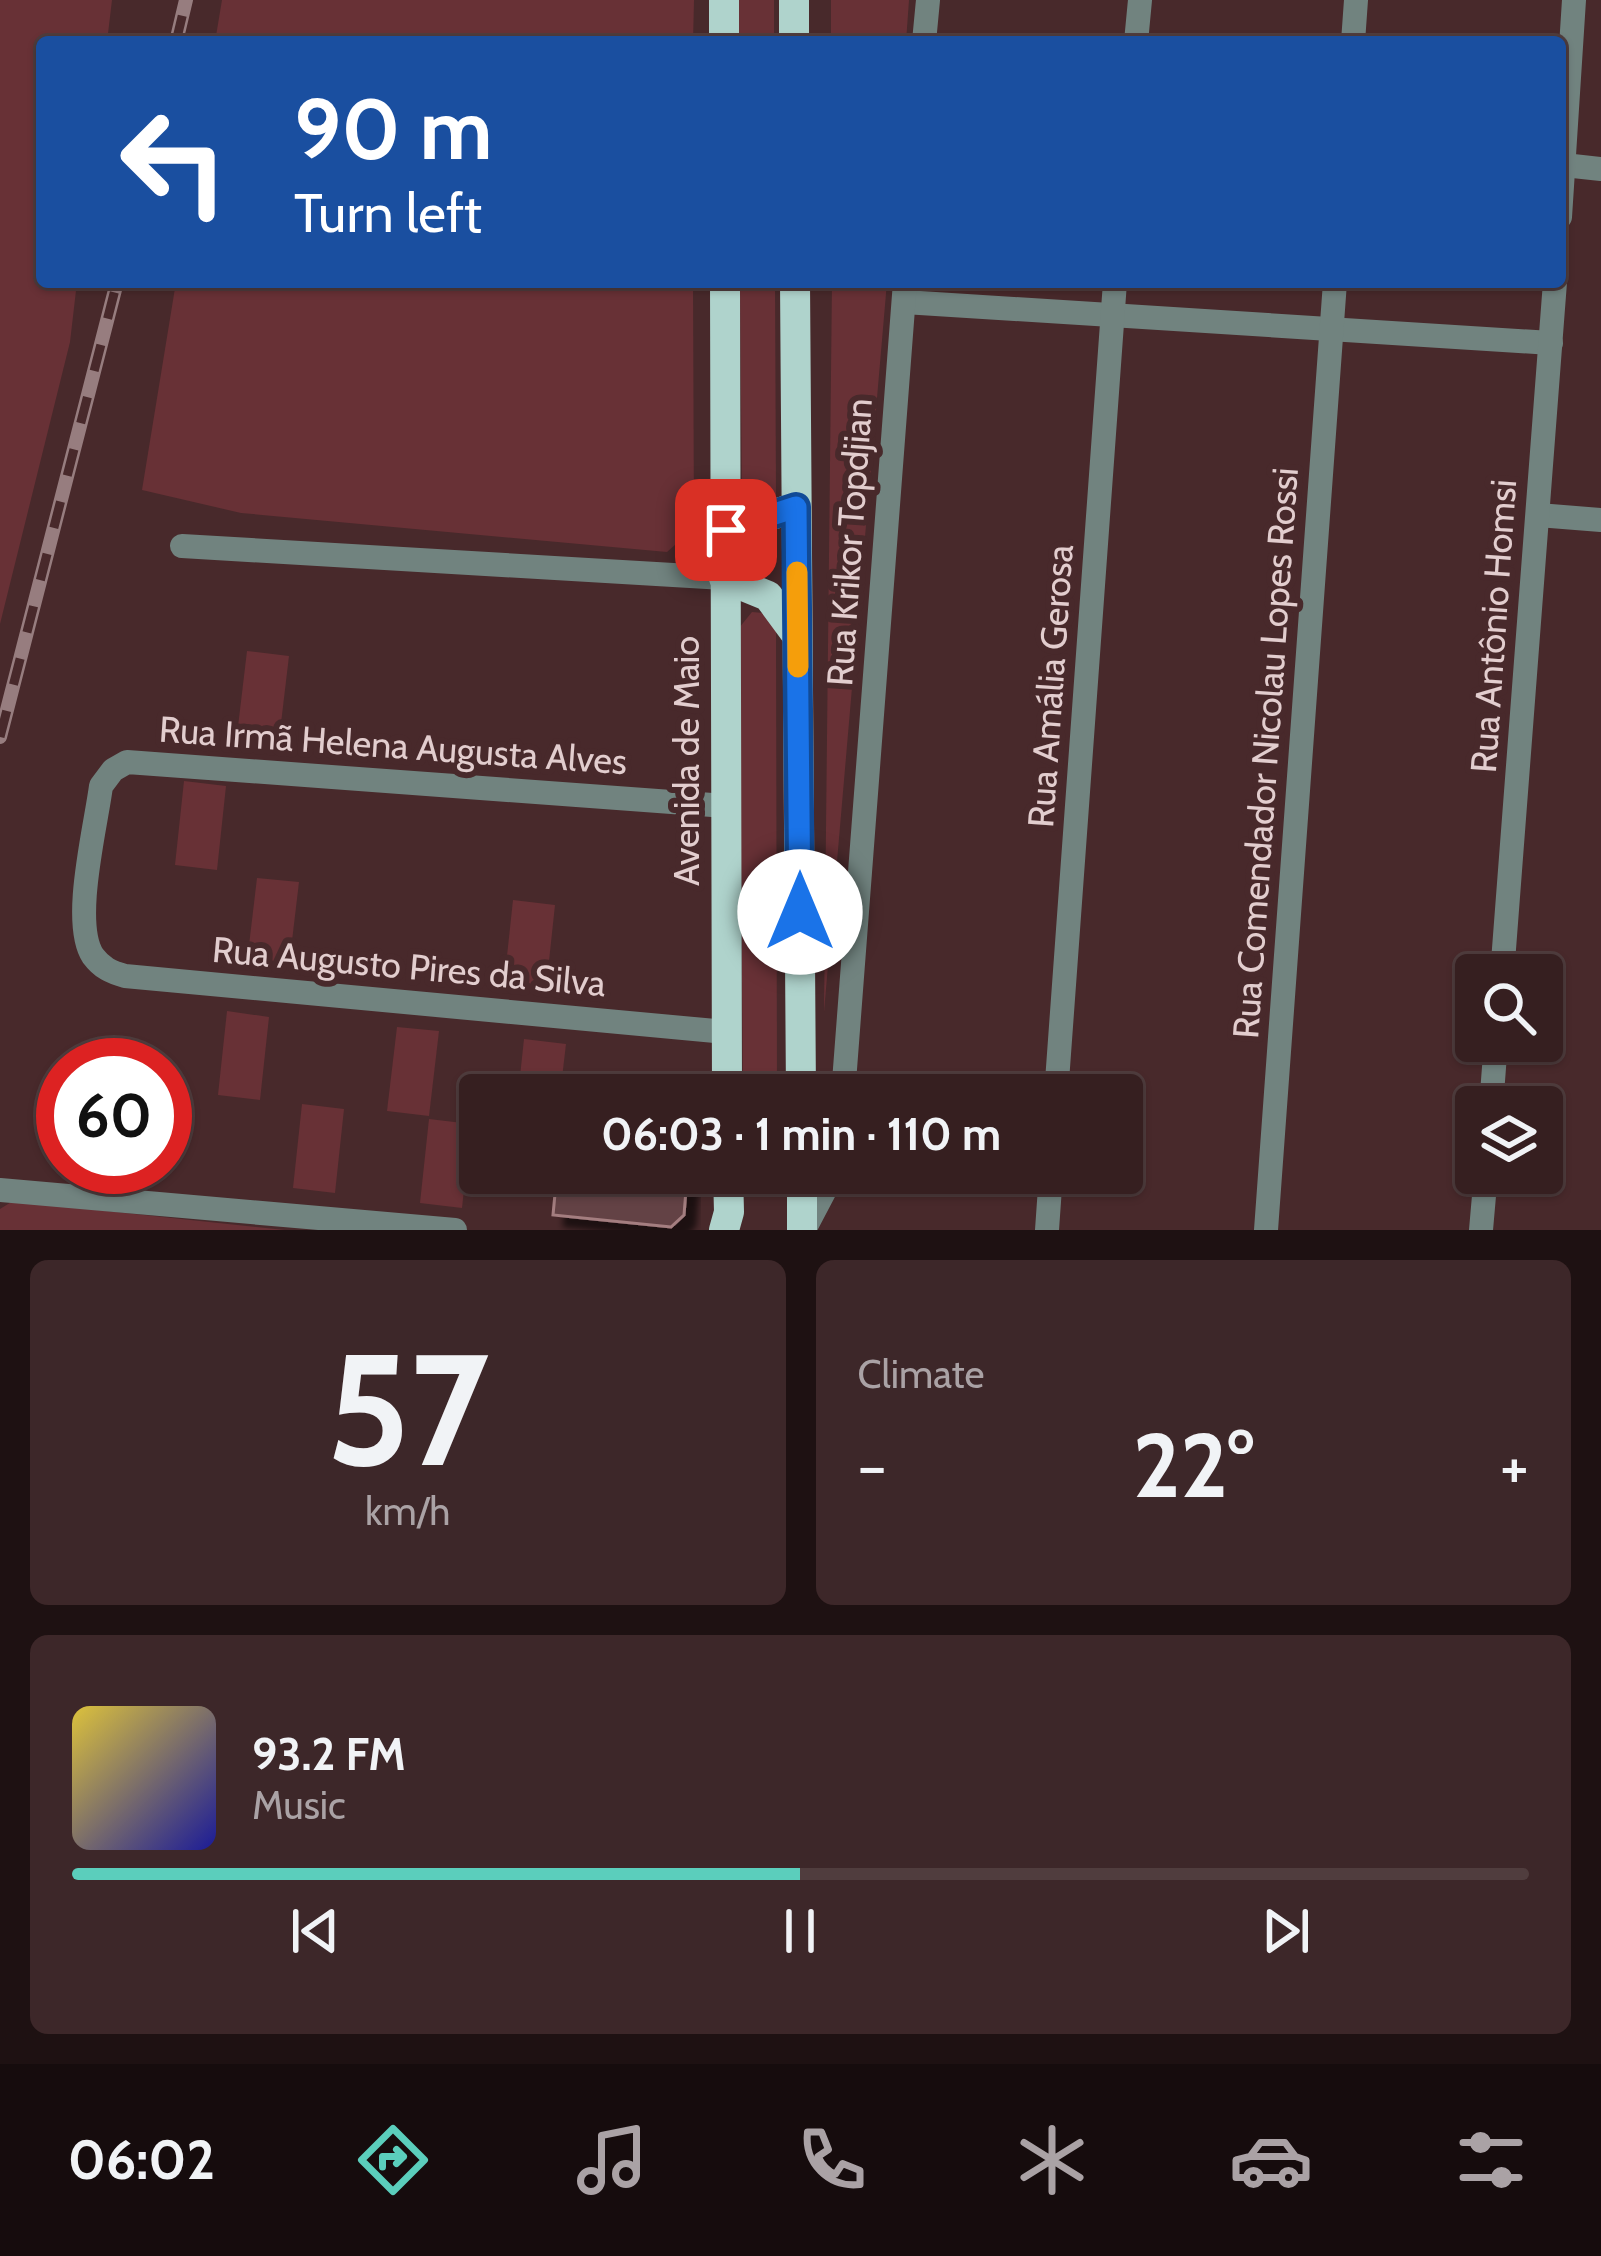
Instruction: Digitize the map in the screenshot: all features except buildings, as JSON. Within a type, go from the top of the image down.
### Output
[{"type":"main road","points":[[724,0],[724,36]]},
{"type":"main road","points":[[794,0],[794,36]]},
{"type":"main road","name":"Avenida de Maio","points":[[725,288],[727,1074]]},
{"type":"main road","points":[[795,288],[801,1074]]},
{"type":"main road","points":[[726,530],[796,507]]},
{"type":"main road","points":[[724,578],[768,596],[798,637]]},
{"type":"main road","points":[[724,1230],[729,1194]]},
{"type":"main road","points":[[802,1194],[803,1230]]},
{"type":"street","points":[[925,36],[928,0]]},
{"type":"street","points":[[1137,36],[1140,0]]},
{"type":"street","points":[[1353,36],[1356,0]]},
{"type":"street","points":[[1566,132],[1574,0]]},
{"type":"street","points":[[1566,165],[1601,169]]},
{"type":"street","name":"Rua Amália Gerosa","points":[[1058,1074],[1114,288]]},
{"type":"street","name":"Rua Comendador Nicolau Lopes Rossi","points":[[1266,1230],[1335,288]]},
{"type":"street","name":"Rua Antônio Homsi","points":[[1504,954],[1555,288]]},
{"type":"street","points":[[905,292],[1112,315],[1551,343]]},
{"type":"street","name":"Rua Krikor Topdjian","points":[[845,1074],[905,292]]},
{"type":"street","points":[[1538,515],[1601,520]]},
{"type":"street","points":[[182,546],[724,578]]},
{"type":"street","name":"Rua Irmã Helena Augusta Alves","points":[[92,955],[84,916],[101,786],[113,770],[127,762],[726,806]]},
{"type":"street","name":"Rua Augusto Pires da Silva","points":[[92,955],[106,970],[124,976],[726,1032]]},
{"type":"street","points":[[0,1190],[455,1230]]},
{"type":"street","points":[[803,1230],[823,1194]]},
{"type":"street","points":[[1047,1230],[1050,1194]]},
{"type":"street","points":[[1481,1230],[1484,1194]]},
{"type":"shaded area","points":[[0,0],[112,0],[108,36],[36,36],[36,288],[76,288],[70,342],[0,624]]},
{"type":"shaded area","points":[[222,0],[694,0],[693,36],[216,36]]},
{"type":"shaded area","points":[[739,0],[774,0],[774,36],[739,36]]},
{"type":"shaded area","points":[[831,0],[909,0],[906,36],[831,36]]},
{"type":"shaded area","points":[[175,288],[693,288],[694,528],[667,552],[241,513],[142,490]]},
{"type":"shaded area","points":[[740,288],[775,288],[776,497],[771,503],[750,507],[742,501]]},
{"type":"shaded area","points":[[832,288],[886,288],[824,1012]]},
{"type":"shaded area","points":[[752,612],[763,613],[776,624],[777,1074],[743,1074],[739,628]]},
{"type":"shaded area","points":[[247,651],[289,656],[279,740],[237,735]]},
{"type":"shaded area","points":[[184,781],[226,786],[217,870],[175,865]]},
{"type":"shaded area","points":[[257,878],[299,882],[289,966],[247,962]]},
{"type":"shaded area","points":[[513,900],[555,905],[546,989],[504,984]]},
{"type":"shaded area","points":[[227,1011],[269,1017],[260,1100],[218,1095]]},
{"type":"shaded area","points":[[397,1027],[439,1031],[429,1116],[387,1111]]},
{"type":"shaded area","points":[[524,1039],[566,1044],[562,1074],[520,1074]]},
{"type":"shaded area","points":[[302,1104],[344,1109],[335,1193],[293,1188]]},
{"type":"shaded area","points":[[429,1119],[459,1123],[462,1208],[420,1203]]},
{"type":"shaded area","points":[[13,1201],[285,1230],[0,1230],[0,1209]]},
{"type":"railway","points":[[177,36],[186,0]]},
{"type":"railway","points":[[0,737],[115,288]]},
{"type":"slow traffic","points":[[797,572],[798,667]]},
{"type":"route","points":[[726,530],[796,507],[800,912]]}]
